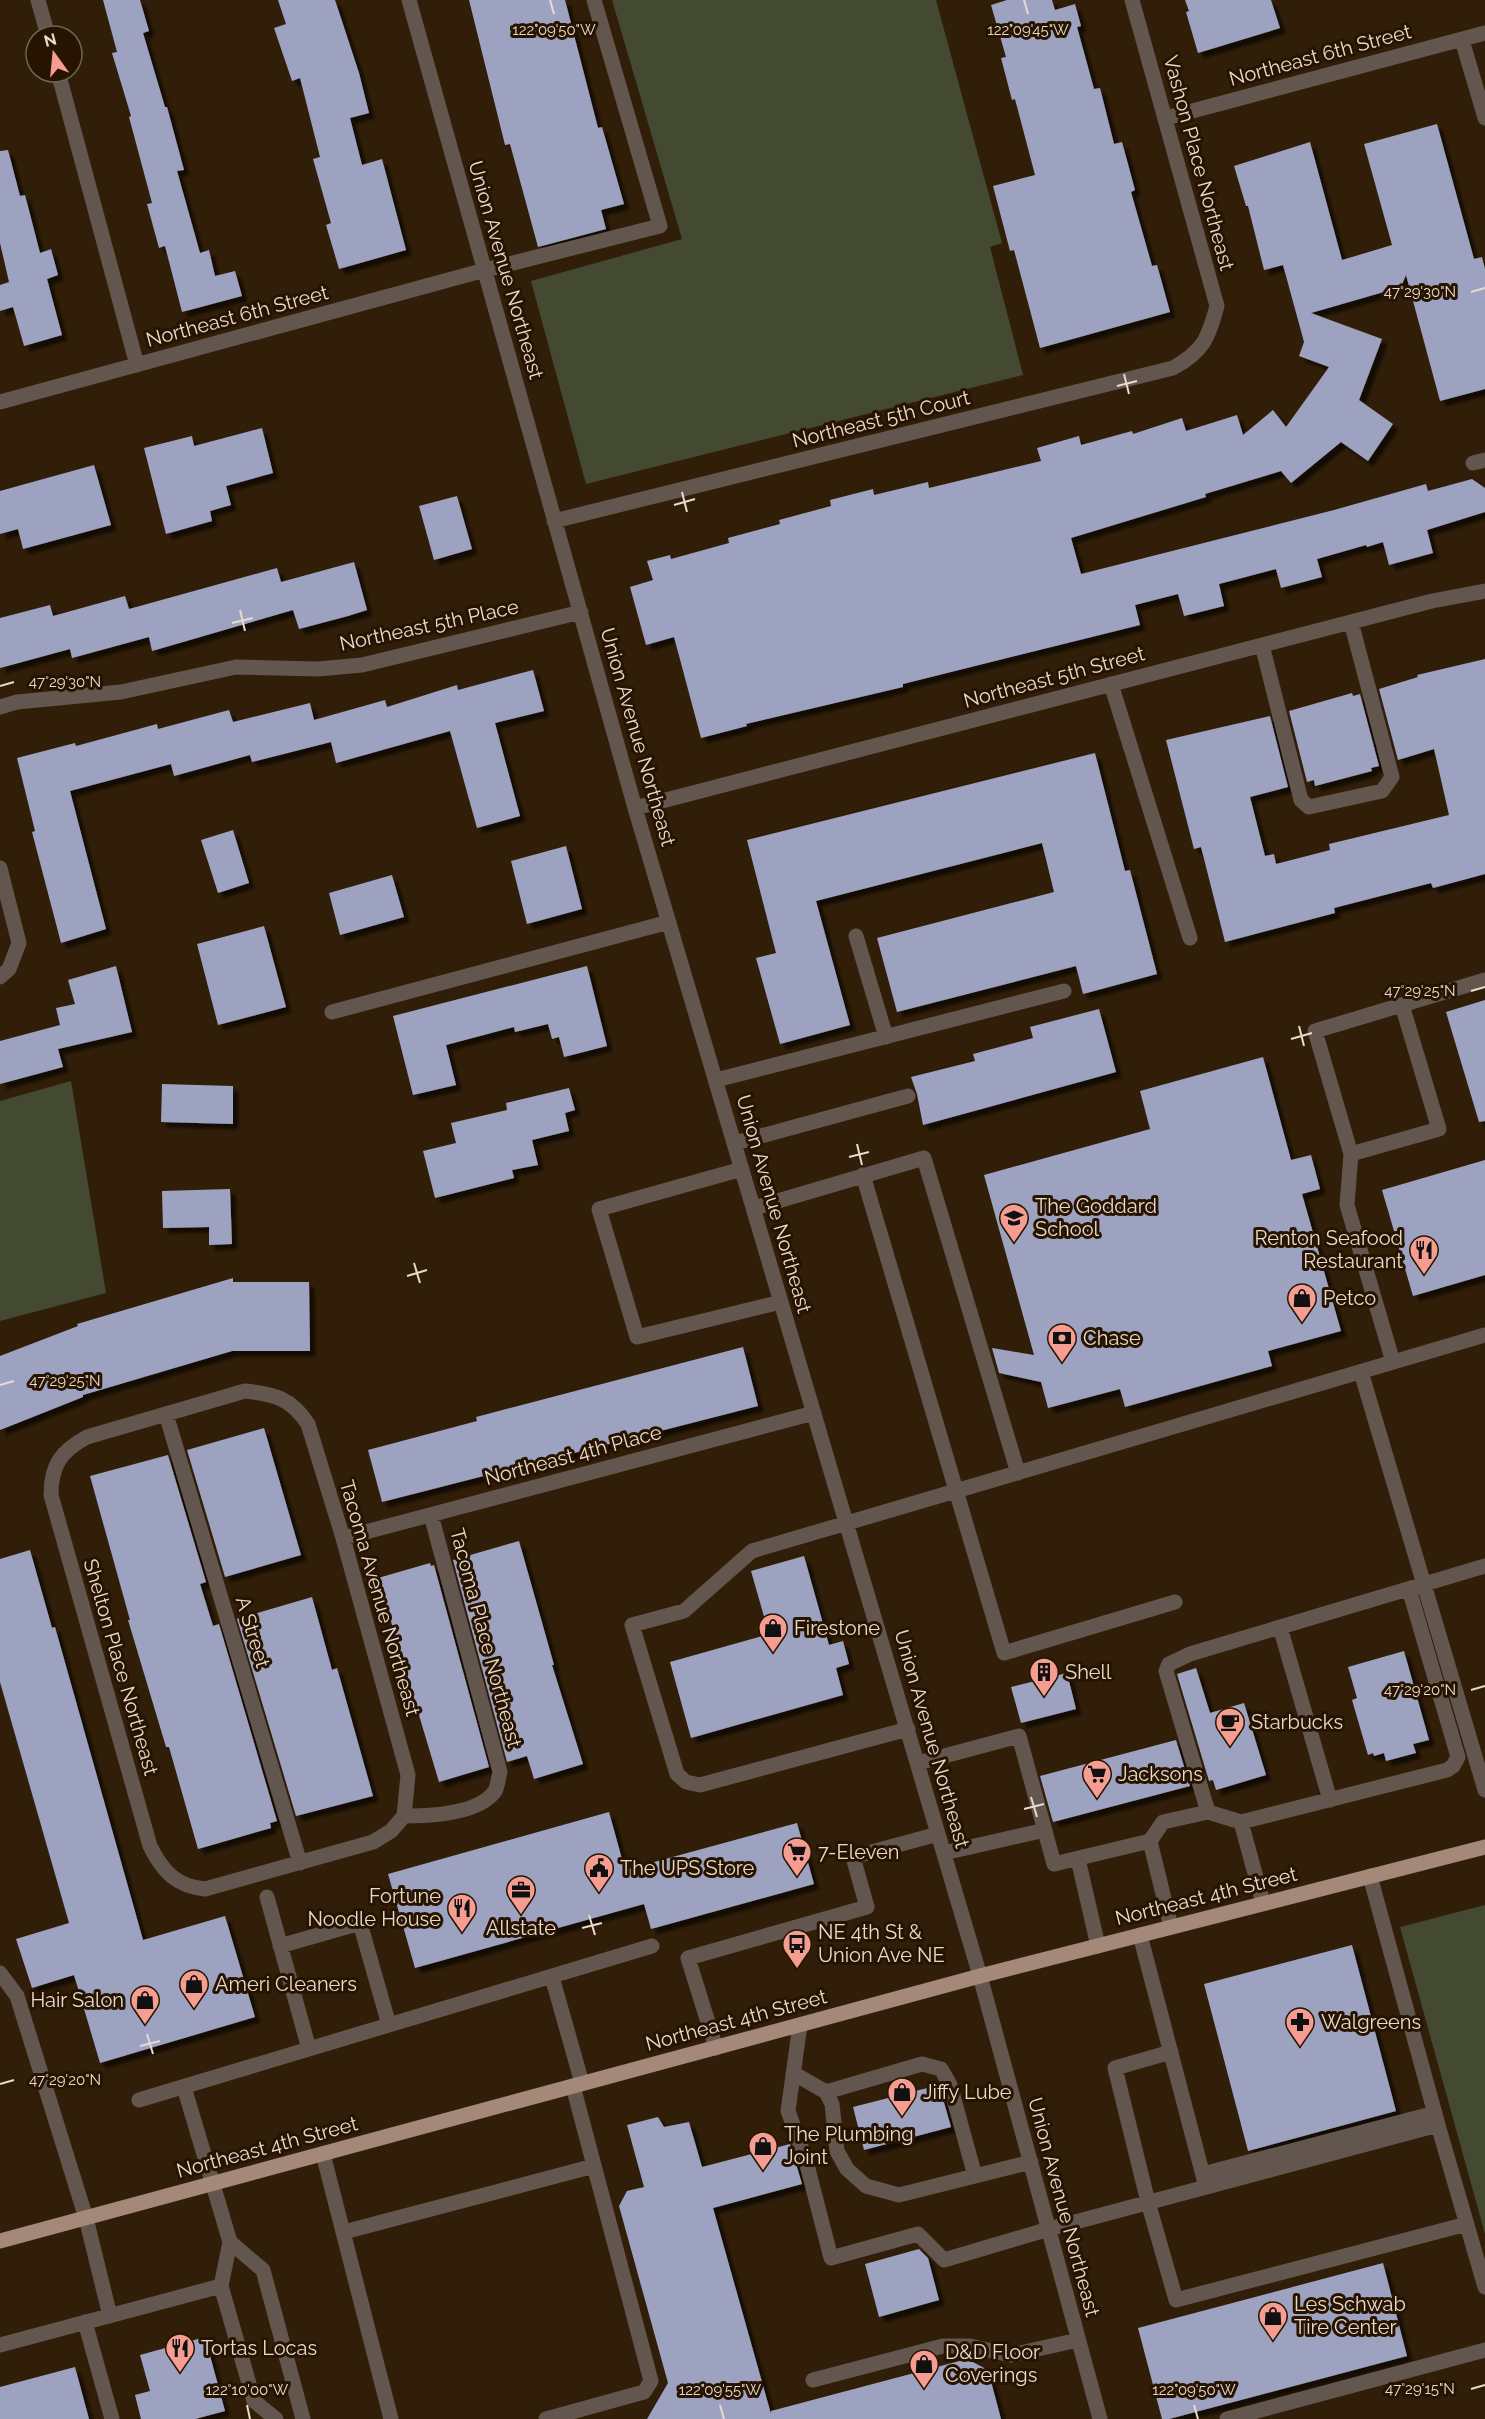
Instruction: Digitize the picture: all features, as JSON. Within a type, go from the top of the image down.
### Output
[{"type":"main road","name":"Northeast 4th Street","points":[[0,2241],[980,1976],[1485,1847]]},
{"type":"street","points":[[38,0],[45,24]]},
{"type":"street","name":"Union Avenue Northeast","points":[[409,0],[636,808],[980,1976],[1100,2419]]},
{"type":"street","name":"Northeast 6th Street","points":[[0,402],[484,270],[660,226],[594,0]]},
{"type":"street","name":"Vashon Place Northeast","points":[[1132,0],[1217,306],[1208,338]]},
{"type":"street","name":"Northeast 6th Street","points":[[1166,118],[1485,33]]},
{"type":"street","points":[[1462,40],[1485,118]]},
{"type":"street","points":[[61,84],[137,365]]},
{"type":"street","name":"Northeast 5th Court","points":[[554,521],[1173,368],[1188,360],[1208,338]]},
{"type":"street","name":"Northeast 5th Street","points":[[636,808],[1432,601],[1485,591]]},
{"type":"street","name":"Northeast 5th Place","points":[[0,707],[17,702],[121,692],[236,667],[318,669],[362,665],[581,612]]},
{"type":"street","points":[[1262,645],[1301,800],[1309,807],[1382,791],[1392,777],[1351,622]]},
{"type":"street","points":[[1111,684],[1190,938]]},
{"type":"street","points":[[0,868],[18,943],[9,969],[0,977]]},
{"type":"street","points":[[332,1012],[669,922]]},
{"type":"street","points":[[856,936],[886,1036]]},
{"type":"street","points":[[1393,1362],[1347,1205],[1351,1154],[1315,1031],[1485,980]]},
{"type":"street","points":[[716,1080],[1064,991]]},
{"type":"street","points":[[1351,1154],[1439,1129],[1402,1005]]},
{"type":"street","points":[[735,1143],[908,1095]]},
{"type":"street","points":[[753,1208],[924,1158],[1018,1473]]},
{"type":"street","points":[[742,1169],[599,1209],[637,1337],[782,1302]]},
{"type":"street","points":[[863,1175],[1004,1653],[1175,1602]]},
{"type":"street","points":[[908,1729],[700,1785],[686,1782],[677,1774],[632,1625],[684,1611],[752,1551],[1485,1335]]},
{"type":"street","points":[[1361,1372],[1485,1790]]},
{"type":"street","name":"Tacoma Avenue Northeast","points":[[166,1414],[245,1390],[270,1393],[286,1401],[299,1411],[308,1424],[343,1538],[408,1775],[404,1816]]},
{"type":"street","name":"Northeast 4th Place","points":[[343,1538],[814,1413]]},
{"type":"street","name":"Shelton Place Northeast","points":[[166,1414],[87,1437],[69,1447],[58,1461],[51,1479],[51,1495],[150,1846],[160,1866],[187,1887],[206,1889],[300,1863]]},
{"type":"street","name":"A Street","points":[[166,1414],[300,1863]]},
{"type":"street","name":"Tacoma Place Northeast","points":[[404,1816],[436,1817],[483,1802],[496,1790],[500,1772],[431,1515]]},
{"type":"street","points":[[1208,1812],[1167,1671],[1169,1664],[1190,1654],[1485,1566]]},
{"type":"street","points":[[918,1763],[1019,1736],[1054,1864],[1150,1841],[1163,1822],[1208,1812],[1241,1822],[1447,1770],[1453,1767],[1458,1758],[1409,1589]]},
{"type":"street","points":[[1280,1627],[1330,1800]]},
{"type":"street","points":[[300,1863],[373,1842],[391,1831],[404,1816]]},
{"type":"street","points":[[1241,1822],[1263,1903]]},
{"type":"street","points":[[944,1853],[1045,1830]]},
{"type":"street","points":[[716,2048],[688,1958],[867,1907],[853,1857],[938,1834]]},
{"type":"street","points":[[1150,1841],[1171,1927]]},
{"type":"street","points":[[1078,1859],[1098,1946]]},
{"type":"street","points":[[1370,1876],[1436,2119],[1485,2287]]},
{"type":"street","points":[[267,1898],[309,2049]]},
{"type":"street","points":[[280,1946],[360,1923],[389,2025]]},
{"type":"street","points":[[1140,1935],[1204,2180]]},
{"type":"street","points":[[139,2100],[652,1946]]},
{"type":"street","points":[[0,1973],[17,1996],[86,2218],[110,2316]]},
{"type":"street","points":[[546,2419],[644,2392],[651,2381],[594,2166],[578,2085],[552,1977]]},
{"type":"street","points":[[800,2025],[788,2111],[806,2157],[831,2258],[918,2234],[944,2260],[1148,2202],[1204,2180],[1436,2119]]},
{"type":"street","points":[[1171,2052],[1114,2068],[1176,2300],[1467,2224]]},
{"type":"street","points":[[826,2092],[922,2064],[941,2069],[950,2085],[975,2176]]},
{"type":"street","points":[[793,2073],[826,2092],[832,2104],[837,2151],[847,2169],[866,2186],[899,2195],[1030,2162]]},
{"type":"street","points":[[184,2087],[230,2242],[221,2286],[254,2401],[276,2419]]},
{"type":"street","points":[[323,2154],[391,2419]]},
{"type":"street","points":[[344,2232],[594,2166]]},
{"type":"street","points":[[230,2242],[263,2270],[303,2419]]},
{"type":"street","points":[[0,2345],[221,2286]]},
{"type":"street","points":[[86,2322],[112,2419]]},
{"type":"street","points":[[813,2380],[943,2346],[970,2346],[1011,2355],[1078,2340]]},
{"type":"street","points":[[1227,2419],[1485,2350]]},
{"type":"green space","points":[[612,0],[936,0],[1002,243],[990,247],[1023,375],[586,484],[531,281],[682,239]]},
{"type":"green space","points":[[71,1081],[106,1293],[0,1321],[0,1101]]},
{"type":"green space","points":[[1485,1905],[1485,2234],[1400,1927]]},
{"type":"building","points":[[103,0],[140,0],[149,31],[143,33],[184,170],[177,171],[200,253],[209,250],[215,276],[235,271],[242,296],[182,312],[165,246],[159,248],[147,204],[152,203],[129,117],[131,116],[112,53],[117,52]]},
{"type":"building","points":[[278,0],[335,0],[359,73],[369,113],[350,118],[362,165],[382,159],[406,250],[339,269],[326,225],[331,223],[313,159],[320,157],[300,78],[292,81],[274,28],[286,24]]},
{"type":"building","points":[[469,0],[565,0],[598,128],[602,127],[624,204],[601,210],[606,229],[538,247],[510,144],[505,145]]},
{"type":"building","points":[[1007,0],[1052,0],[1055,10],[1075,4],[1081,26],[1077,27],[1094,89],[1100,88],[1114,144],[1122,142],[1135,190],[1131,192],[1152,266],[1157,265],[1170,312],[1040,348],[1014,250],[1010,251],[993,186],[1035,175],[1015,99],[1012,100],[1001,58],[1006,57],[991,5]]},
{"type":"building","points":[[1185,0],[1271,0],[1280,28],[1198,53],[1186,12],[1189,11]]},
{"type":"building","points":[[1437,124],[1474,259],[1482,257],[1485,269],[1485,389],[1440,401],[1406,275],[1401,287],[1311,313],[1382,339],[1359,400],[1393,424],[1368,461],[1341,442],[1291,483],[1281,471],[1205,494],[1206,497],[1071,538],[1081,574],[1334,510],[1426,484],[1428,491],[1472,479],[1485,488],[1485,512],[1427,530],[1433,553],[1389,565],[1383,542],[1367,547],[1366,545],[1317,559],[1322,577],[1281,588],[1276,569],[1219,584],[1224,606],[1184,616],[1178,594],[1135,605],[1140,625],[903,684],[903,687],[746,724],[747,726],[701,738],[674,637],[646,645],[630,587],[653,580],[647,561],[670,555],[671,559],[729,543],[728,538],[780,524],[779,520],[831,506],[830,500],[873,489],[874,495],[928,482],[929,488],[1041,461],[1037,448],[1079,436],[1081,445],[1132,431],[1133,434],[1182,418],[1186,431],[1237,415],[1243,435],[1273,410],[1286,427],[1329,367],[1299,356],[1304,342],[1283,265],[1264,270],[1248,206],[1246,206],[1234,166],[1310,142],[1342,260],[1392,245],[1364,144]]},
{"type":"building","points":[[8,150],[20,196],[25,195],[40,253],[51,249],[58,275],[47,279],[62,335],[24,346],[13,307],[0,311],[0,285],[9,282],[0,243],[0,151]]},
{"type":"building","points":[[262,428],[273,473],[226,486],[231,505],[210,511],[212,521],[166,534],[144,448],[192,436],[194,446]]},
{"type":"building","points":[[94,465],[111,525],[23,549],[18,529],[0,534],[0,491]]},
{"type":"building","points":[[457,496],[472,549],[434,560],[419,506]]},
{"type":"building","points":[[354,562],[367,610],[348,616],[299,629],[293,610],[152,651],[149,637],[72,658],[70,649],[0,668],[0,618],[50,605],[53,616],[125,596],[129,609],[277,568],[281,582]]},
{"type":"building","points":[[1485,659],[1485,874],[1433,888],[1431,883],[1334,908],[1335,913],[1225,942],[1201,847],[1194,849],[1166,740],[1270,716],[1288,787],[1250,797],[1265,856],[1274,854],[1276,864],[1330,850],[1329,844],[1449,815],[1434,749],[1398,760],[1379,689],[1418,677],[1417,675]]},
{"type":"building","points":[[533,670],[544,711],[495,723],[520,816],[477,828],[450,731],[336,763],[331,742],[252,762],[250,755],[174,776],[171,764],[70,791],[106,929],[61,943],[32,832],[35,831],[17,758],[75,743],[76,746],[157,724],[158,729],[229,710],[233,722],[310,703],[314,720],[385,700],[387,707],[457,685],[458,690]]},
{"type":"building","points":[[1352,693],[1353,696],[1360,694],[1379,766],[1371,768],[1372,771],[1315,786],[1314,780],[1307,782],[1289,711]]},
{"type":"building","points":[[1095,753],[1125,871],[1130,870],[1157,974],[1083,994],[1076,966],[897,1012],[877,938],[1054,892],[1042,843],[816,901],[850,1025],[780,1044],[756,958],[776,953],[747,840]]},
{"type":"building","points":[[233,830],[249,883],[218,893],[201,840]]},
{"type":"building","points":[[566,846],[582,909],[527,924],[511,861]]},
{"type":"building","points":[[392,875],[404,917],[340,935],[329,893]]},
{"type":"building","points":[[264,926],[286,1007],[218,1025],[197,944]]},
{"type":"building","points":[[116,966],[132,1032],[58,1049],[63,1067],[0,1084],[0,1041],[60,1025],[56,1008],[75,1004],[68,980]]},
{"type":"building","points":[[587,966],[607,1046],[564,1057],[559,1037],[552,1039],[548,1024],[515,1032],[514,1027],[446,1045],[456,1085],[413,1095],[393,1016]]},
{"type":"building","points":[[1485,1000],[1485,1121],[1479,1122],[1446,1012]]},
{"type":"building","points":[[1099,1009],[1116,1072],[923,1125],[911,1077],[975,1061],[973,1054],[1033,1038],[1030,1027]]},
{"type":"building","points":[[1263,1057],[1291,1160],[1311,1155],[1320,1189],[1302,1194],[1341,1331],[1268,1351],[1272,1366],[1125,1407],[1120,1389],[1048,1408],[1041,1382],[999,1373],[992,1348],[1034,1355],[984,1175],[1150,1129],[1140,1091]]},
{"type":"building","points":[[162,1084],[233,1086],[233,1124],[161,1122]]},
{"type":"building","points":[[569,1088],[575,1110],[565,1113],[569,1131],[532,1140],[538,1165],[512,1170],[514,1178],[435,1198],[423,1151],[456,1143],[451,1123],[507,1110],[506,1103]]},
{"type":"building","points":[[1485,1160],[1485,1275],[1413,1296],[1382,1190]]},
{"type":"building","points":[[230,1189],[232,1244],[209,1245],[209,1227],[163,1228],[162,1191]]},
{"type":"building","points":[[233,1278],[233,1282],[309,1282],[310,1351],[232,1351],[83,1395],[83,1397],[0,1430],[0,1356],[78,1326],[77,1324]]},
{"type":"building","points":[[743,1347],[758,1406],[382,1502],[368,1450],[477,1421],[476,1417]]},
{"type":"building","points":[[264,1428],[301,1555],[225,1577],[187,1450]]},
{"type":"building","points":[[168,1455],[206,1582],[200,1584],[213,1626],[219,1624],[277,1821],[270,1823],[271,1828],[198,1849],[169,1747],[166,1747],[128,1620],[130,1620],[90,1476]]},
{"type":"building","points":[[519,1541],[554,1665],[552,1665],[583,1764],[534,1779],[527,1756],[507,1762],[453,1560]]},
{"type":"building","points":[[30,1550],[52,1628],[55,1627],[143,1940],[225,1916],[255,2017],[100,2063],[74,1975],[32,1988],[16,1939],[69,1923],[0,1682],[0,1559]]},
{"type":"building","name":"Firestone","points":[[804,1556],[829,1645],[843,1641],[849,1664],[836,1668],[843,1695],[691,1738],[670,1662],[769,1634],[751,1571]]},
{"type":"building","points":[[430,1563],[431,1566],[434,1565],[489,1767],[439,1782],[378,1578]]},
{"type":"building","points":[[312,1597],[332,1670],[337,1668],[373,1796],[296,1816],[237,1619]]},
{"type":"building","points":[[1404,1651],[1429,1740],[1413,1744],[1416,1753],[1386,1761],[1384,1753],[1368,1755],[1352,1700],[1357,1698],[1348,1667]]},
{"type":"building","name":"Starbucks","points":[[1196,1668],[1210,1713],[1244,1703],[1266,1775],[1216,1790],[1213,1780],[1209,1781],[1177,1674]]},
{"type":"building","name":"Shell","points":[[1067,1673],[1076,1709],[1021,1723],[1011,1687]]},
{"type":"building","points":[[1176,1740],[1190,1786],[1053,1822],[1040,1776]]},
{"type":"building","points":[[609,1812],[625,1870],[797,1823],[814,1884],[651,1929],[644,1904],[415,1968],[388,1874]]},
{"type":"building","name":"Walgreens","points":[[1352,1945],[1396,2111],[1248,2151],[1204,1984]]},
{"type":"building","name":"Jiffy Lube","points":[[939,2085],[951,2127],[864,2150],[853,2107]]},
{"type":"building","points":[[658,2117],[664,2127],[689,2122],[702,2167],[790,2144],[802,2184],[713,2208],[771,2414],[771,2411],[967,2359],[988,2370],[1001,2419],[647,2419],[668,2383],[619,2206],[627,2191],[644,2187],[627,2125]]},
{"type":"building","points":[[919,2249],[928,2258],[939,2300],[879,2317],[865,2264]]},
{"type":"building","name":"Les Schwab Tire Center","points":[[1383,2263],[1407,2356],[1162,2419],[1138,2328]]},
{"type":"building","name":"Tortas Locas","points":[[205,2337],[225,2411],[195,2419],[141,2419],[135,2395],[150,2391],[140,2355]]},
{"type":"building","points":[[75,2367],[89,2419],[0,2419],[0,2387]]},
{"type":"place","name":"The Goddard School","points":[[1014,1244]]},
{"type":"place","name":"Renton Seafood Restaurant","points":[[1424,1276]]},
{"type":"place","name":"Petco","points":[[1302,1324]]},
{"type":"place","name":"Chase","points":[[1062,1364]]},
{"type":"place","name":"Firestone","points":[[773,1654]]},
{"type":"place","name":"Shell","points":[[1044,1698]]},
{"type":"place","name":"Starbucks","points":[[1230,1748]]},
{"type":"place","name":"Jacksons","points":[[1097,1800]]},
{"type":"place","name":"7-Eleven","points":[[797,1878]]},
{"type":"place","name":"The UPS Store","points":[[599,1894]]},
{"type":"place","name":"Allstate","points":[[521,1916]]},
{"type":"place","name":"Fortune Noodle House","points":[[462,1934]]},
{"type":"place","name":"NE 4th St & Union Ave NE","points":[[797,1970]]},
{"type":"place","name":"Ameri Cleaners","points":[[194,2010]]},
{"type":"place","name":"Hair Salon","points":[[145,2026]]},
{"type":"place","name":"Walgreens","points":[[1300,2048]]},
{"type":"place","name":"Jiffy Lube","points":[[902,2118]]},
{"type":"place","name":"The Plumbing Joint","points":[[763,2172]]},
{"type":"place","name":"Les Schwab Tire Center","points":[[1273,2342]]},
{"type":"place","name":"Tortas Locas","points":[[180,2374]]},
{"type":"place","name":"D&D Floor Coverings","points":[[924,2390]]}]
